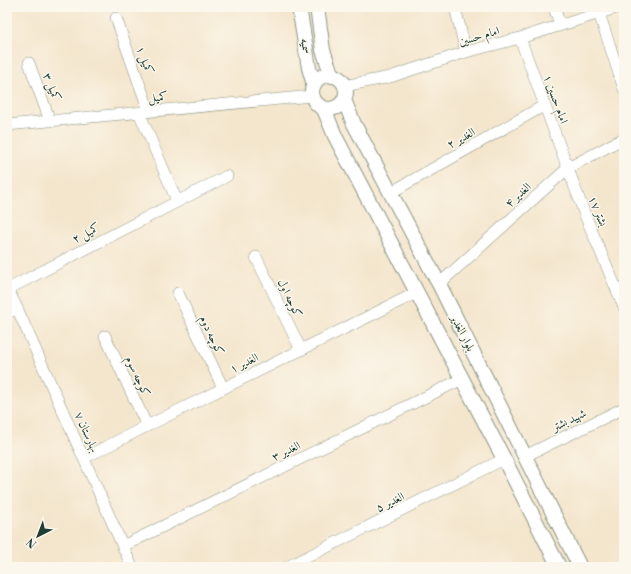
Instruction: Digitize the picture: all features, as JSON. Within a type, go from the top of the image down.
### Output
[{"type":"street","name":"سمیه","points":[[299,7],[313,90]]},
{"type":"street","name":"سمیه","points":[[318,7],[323,50],[332,76]]},
{"type":"street","points":[[455,7],[466,52]]},
{"type":"street","points":[[554,7],[560,25]]},
{"type":"street","name":"امام حسین","points":[[344,86],[390,78],[466,52],[520,38],[619,7]]},
{"type":"street","points":[[599,13],[624,89]]},
{"type":"street","name":"کمیل ۱","points":[[116,18],[144,111]]},
{"type":"street","name":"امام حسین ۱","points":[[520,38],[568,168]]},
{"type":"street","name":"کمیل ۳","points":[[29,63],[50,120]]},
{"type":"street","points":[[332,76],[342,81],[346,91],[344,100],[338,107],[324,109],[316,104],[313,90],[321,77],[332,76]]},
{"type":"street","name":"کمیل","points":[[7,125],[144,111],[313,90]]},
{"type":"street","name":"بلوار الغدیر","points":[[344,100],[354,124],[439,284],[580,567]]},
{"type":"street","name":"الغدیر ۲","points":[[390,192],[545,106]]},
{"type":"street","name":"بلوار الغدیر","points":[[324,109],[335,136],[504,460],[558,567]]},
{"type":"street","points":[[144,111],[177,201]]},
{"type":"street","name":"الغدیر ۴","points":[[439,284],[568,168],[623,141]]},
{"type":"street","name":"بشتر ۱۷","points":[[568,168],[585,215],[624,307]]},
{"type":"street","name":"کمیل ۲","points":[[7,288],[227,176]]},
{"type":"street","name":"کوچه اول","points":[[256,257],[301,350]]},
{"type":"street","name":"بهارستان ۷","points":[[7,288],[18,308],[132,567]]},
{"type":"street","name":"کوچه دوم","points":[[178,293],[223,388]]},
{"type":"street","name":"الغدیر ۱","points":[[84,458],[416,293]]},
{"type":"street","points":[[7,313],[18,308]]},
{"type":"street","name":"کوچه سوم","points":[[105,336],[147,426]]},
{"type":"street","name":"الغدیر ۳","points":[[123,546],[462,379]]},
{"type":"street","name":"شهید بشتر","points":[[525,456],[624,408]]},
{"type":"street","name":"الغدیر ۵","points":[[287,567],[504,460]]}]
